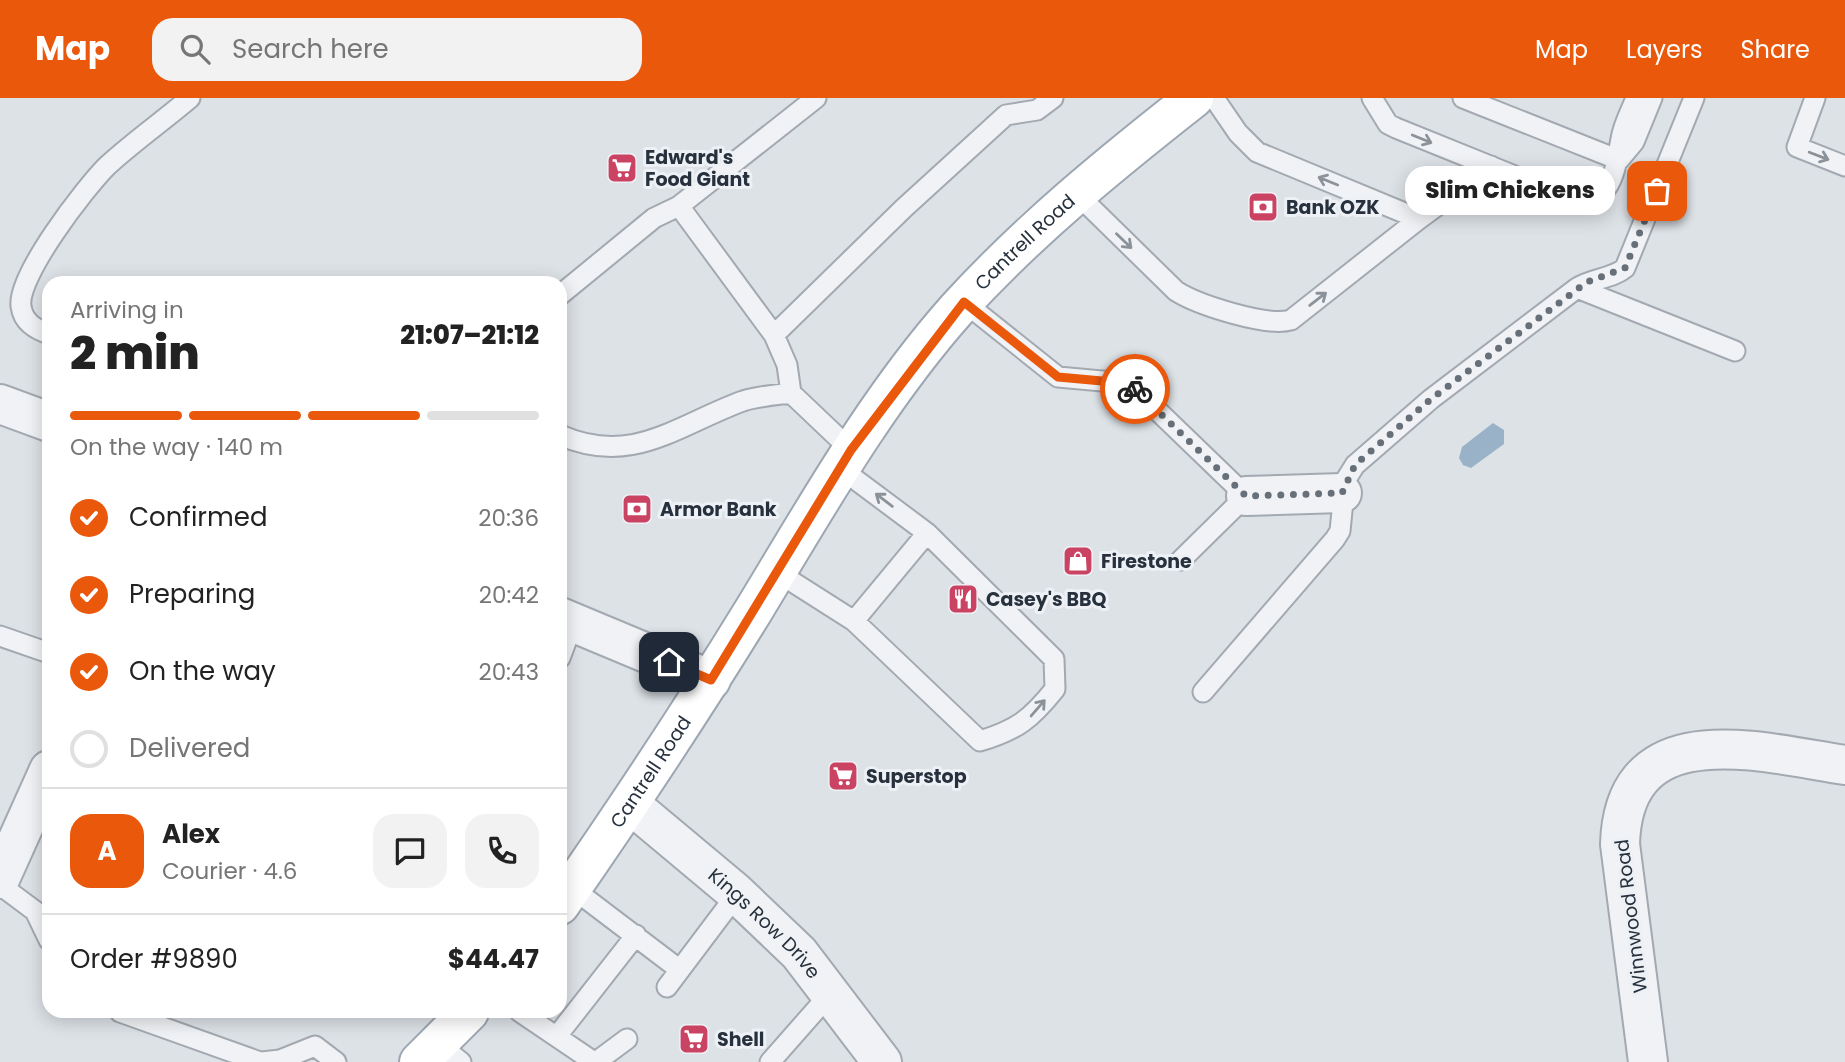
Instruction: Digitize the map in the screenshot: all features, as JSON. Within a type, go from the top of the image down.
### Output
[{"type":"main road","name":"Cantrell Road","points":[[567,895],[711,680],[846,459],[964,302],[1014,248],[1076,193],[1194,98]]},
{"type":"main road","points":[[439,1056],[465,1018]]},
{"type":"street","points":[[0,404],[42,419]]},
{"type":"street","points":[[1246,496],[1342,493]]},
{"type":"street","points":[[567,634],[711,680]]},
{"type":"street","name":"Winnwood Road","points":[[1648,1062],[1620,844],[1621,814],[1637,780],[1664,760],[1704,749],[1740,748],[1845,765]]},
{"type":"street","points":[[0,879],[42,786]]},
{"type":"street","name":"Kings Row Drive","points":[[630,804],[737,894],[799,953],[882,1062]]},
{"type":"lane","points":[[42,331],[25,319],[21,306],[21,290],[35,262],[106,167],[190,98]]},
{"type":"lane","points":[[567,289],[654,218],[679,206],[817,98]]},
{"type":"lane","points":[[774,335],[904,208],[1006,115],[1037,110],[1053,98]]},
{"type":"lane","points":[[1214,98],[1238,133],[1257,152],[1419,219]]},
{"type":"lane","points":[[1372,98],[1388,124],[1564,196],[1591,200],[1601,195],[1619,160],[1634,142],[1652,98]]},
{"type":"lane","points":[[1464,98],[1619,160]]},
{"type":"lane","points":[[1619,160],[1621,138],[1636,98]]},
{"type":"lane","points":[[1203,692],[1335,539],[1341,522],[1342,493],[1350,471],[1431,399],[1577,288],[1594,278],[1619,272],[1632,258],[1694,98]]},
{"type":"lane","points":[[1815,98],[1797,147],[1845,166]]},
{"type":"lane","points":[[1076,193],[1176,291],[1188,299],[1272,322],[1291,320],[1491,166]]},
{"type":"lane","points":[[679,206],[774,335],[784,355],[791,393],[846,459],[927,533],[1054,659],[1055,689],[1034,715],[1008,733],[980,741],[854,621],[777,572]]},
{"type":"lane","points":[[1577,288],[1735,351]]},
{"type":"lane","points":[[964,302],[1058,377],[1113,382],[1133,388],[1246,496],[1181,560]]},
{"type":"lane","points":[[567,437],[598,448],[633,446],[743,401],[791,393]]},
{"type":"lane","points":[[854,621],[927,533]]},
{"type":"lane","points":[[0,636],[42,651]]},
{"type":"lane","points":[[0,885],[35,911],[42,926]]},
{"type":"lane","points":[[667,986],[737,894]]},
{"type":"lane","points":[[567,897],[636,935],[680,970]]},
{"type":"lane","points":[[556,1036],[636,935]]},
{"type":"lane","points":[[770,1062],[829,995]]},
{"type":"lane","points":[[137,1018],[261,1062],[280,1060],[315,1046],[336,1062]]},
{"type":"lane","points":[[529,1018],[595,1062],[627,1039]]},
{"type":"water","points":[[1493,423],[1504,430],[1504,444],[1471,468],[1463,465],[1459,458],[1462,447]]},
{"type":"way so far","points":[[1135,389],[1246,496],[1342,493],[1345,481],[1355,465],[1431,399],[1587,282],[1625,268],[1632,258],[1657,191]]},
{"type":"place","name":"Edward's Food Giant","points":[[622,168]]},
{"type":"place","name":"Slim Chickens","points":[[1657,191]]},
{"type":"place","name":"Bank OZK","points":[[1263,207]]},
{"type":"place","name":"Armor Bank","points":[[637,509]]},
{"type":"place","name":"Firestone","points":[[1078,561]]},
{"type":"place","name":"Casey's BBQ","points":[[963,599]]},
{"type":"place","name":"Superstop","points":[[843,776]]},
{"type":"place","name":"Shell","points":[[694,1039]]},
{"type":"route","points":[[669,662],[711,680],[851,450],[964,302],[1004,338],[1058,377],[1113,382],[1135,389]]}]
